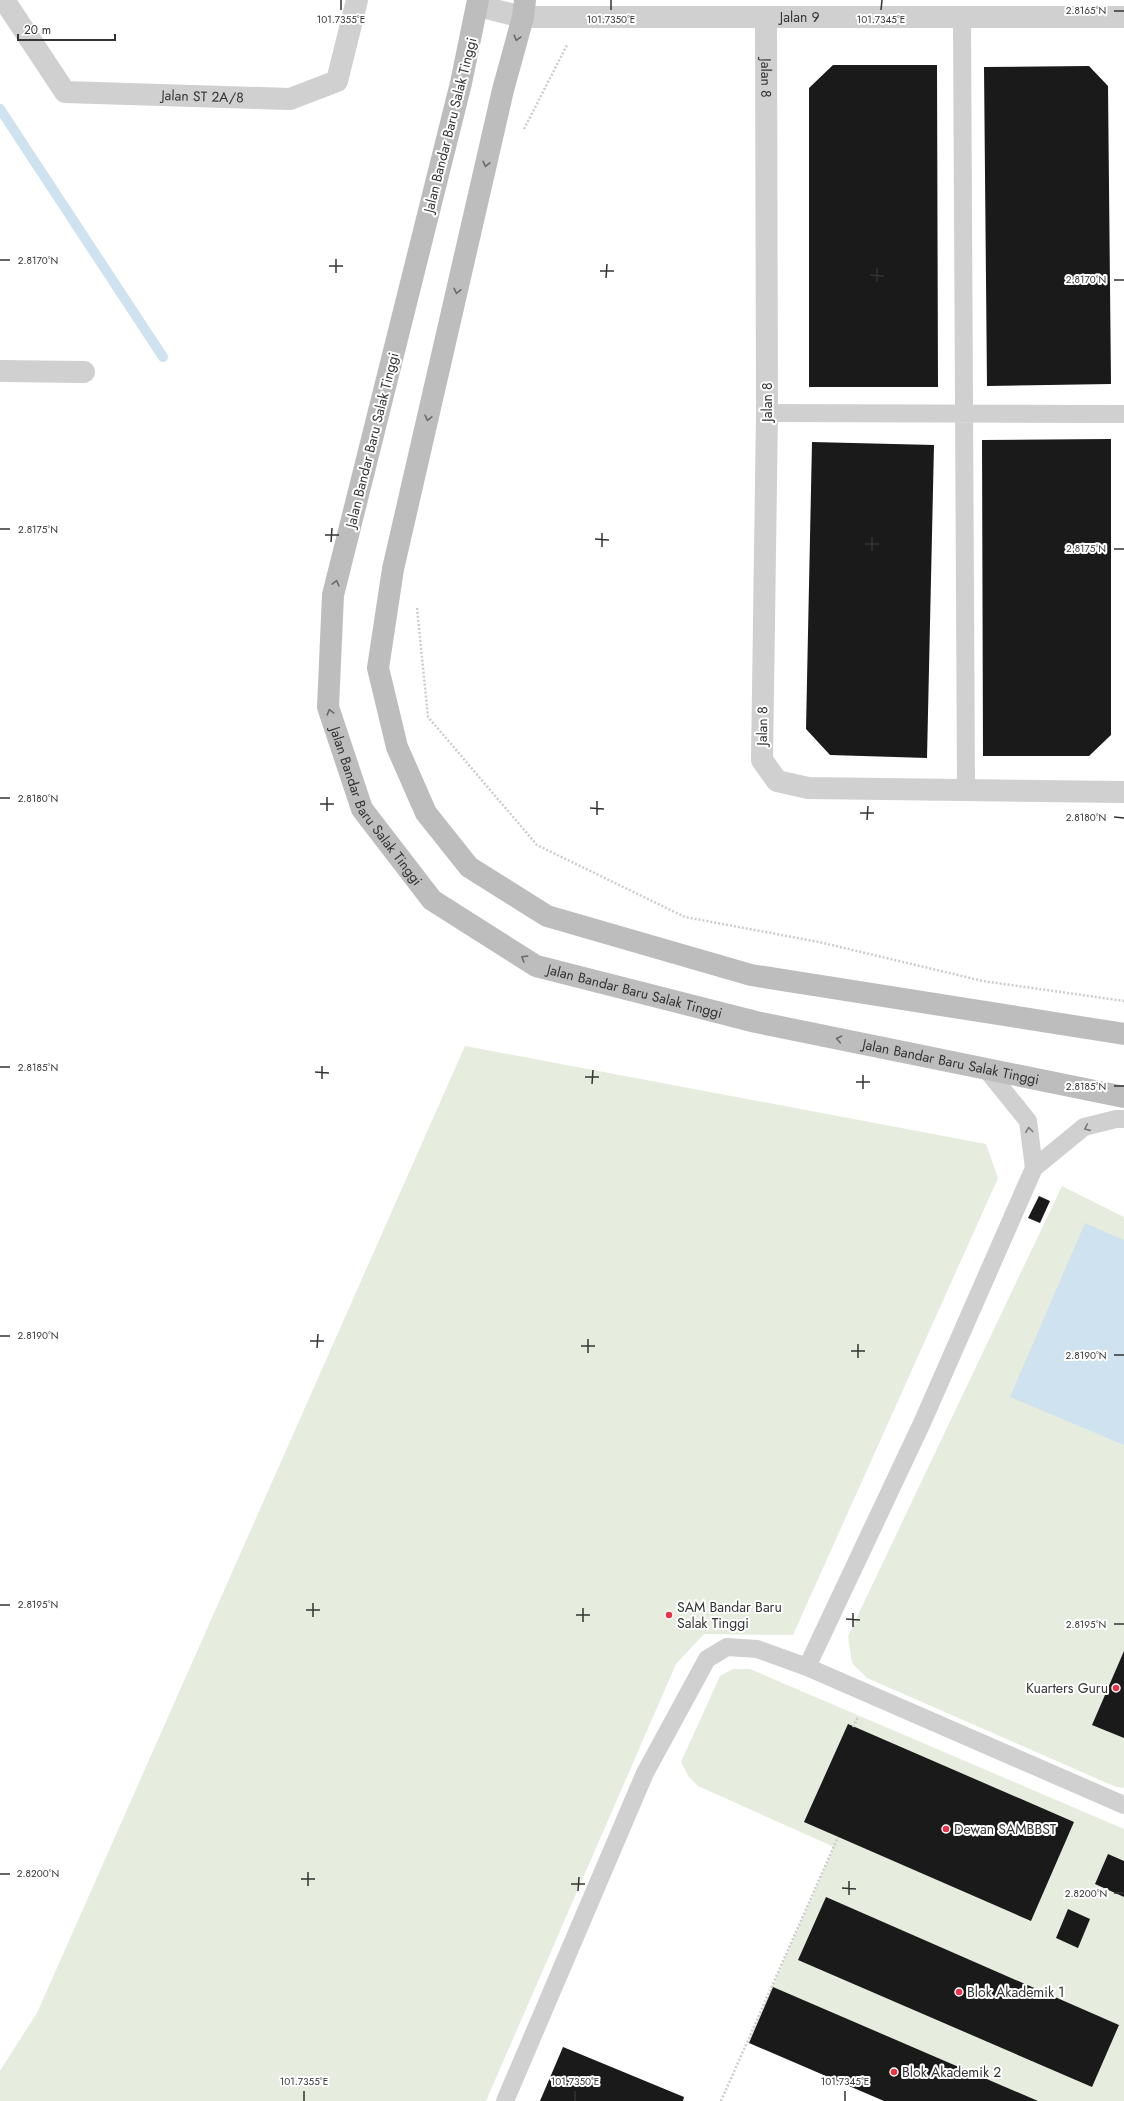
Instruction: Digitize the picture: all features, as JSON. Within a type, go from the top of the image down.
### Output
[{"type":"main road","name":"Jalan Bandar Baru Salak Tinggi","points":[[478,3],[461,83],[333,595],[328,707],[362,809],[432,900],[536,966],[756,1022],[1124,1097]]},
{"type":"main road","points":[[524,8],[503,90],[393,569],[378,668],[396,747],[426,813],[469,867],[547,916],[750,975],[1124,1034]]},
{"type":"street","name":"Jalan ST 2A/8","points":[[4,0],[65,92],[290,99],[337,81],[357,0]]},
{"type":"street","name":"Jalan 9","points":[[478,3],[524,8],[766,17],[1124,17]]},
{"type":"street","name":"Jalan 8","points":[[766,17],[767,413],[762,760],[777,781],[808,788],[966,790]]},
{"type":"street","points":[[0,371],[84,372]]},
{"type":"street","points":[[966,790],[1124,792]]},
{"type":"lane","points":[[962,17],[966,790]]},
{"type":"lane","points":[[767,413],[1124,414]]},
{"type":"lane","points":[[986,1069],[1028,1121],[1034,1168]]},
{"type":"lane","points":[[807,1667],[922,1423],[1034,1168],[1084,1127],[1116,1119],[1124,1119]]},
{"type":"lane","points":[[505,2101],[645,1773],[707,1660],[727,1647],[757,1649],[807,1667],[1124,1805]]},
{"type":"path","points":[[522,133],[557,67]]},
{"type":"path","points":[[417,601],[428,717],[537,845],[685,917],[819,942],[984,981],[1124,1001]]},
{"type":"path","points":[[721,2101],[838,1837]]},
{"type":"shaded area","name":"SAM Bandar Baru Salak Tinggi","points":[[465,1046],[986,1144],[998,1178],[793,1635],[704,1634],[676,1664],[486,2101],[0,2101],[0,2071],[37,2013]]},
{"type":"shaded area","points":[[1062,1186],[1124,1217],[1124,1788],[1116,1787],[867,1678],[852,1663],[848,1636]]},
{"type":"shaded area","points":[[733,1669],[750,1669],[1124,1829],[1124,2101],[884,2101],[748,2042],[834,1847],[698,1786],[689,1777],[681,1762],[720,1676]]},
{"type":"water","points":[[1085,1223],[1124,1240],[1124,1445],[1010,1397]]},
{"type":"building","points":[[833,65],[937,65],[938,387],[809,387],[809,88]]},
{"type":"building","points":[[1089,66],[1108,86],[1111,384],[987,386],[984,67]]},
{"type":"building","points":[[1111,439],[1111,735],[1089,756],[983,756],[982,440]]},
{"type":"building","points":[[812,442],[934,445],[927,758],[830,755],[806,729]]},
{"type":"building","points":[[1039,1196],[1050,1201],[1040,1223],[1028,1218]]},
{"type":"building","name":"Kuarters Guru","points":[[1124,1651],[1124,1738],[1092,1725]]},
{"type":"building","name":"Dewan SAMBBST","points":[[848,1724],[1074,1822],[1031,1921],[804,1822]]},
{"type":"building","points":[[1108,1854],[1124,1861],[1124,1897],[1095,1884]]},
{"type":"building","name":"Blok Akademik 1","points":[[826,1897],[1119,2025],[1092,2087],[798,1960]]},
{"type":"building","points":[[1068,1909],[1090,1919],[1078,1948],[1056,1938]]},
{"type":"building","name":"Blok Akademik 2","points":[[773,1987],[1038,2101],[884,2101],[749,2043]]},
{"type":"building","points":[[563,2047],[684,2097],[683,2101],[540,2101]]},
{"type":"waterway","points":[[0,109],[163,357]]},
{"type":"place","name":"SAM Bandar Baru Salak Tinggi","points":[[669,1615]]},
{"type":"place","name":"Kuarters Guru","points":[[1116,1688]]},
{"type":"place","name":"Dewan SAMBBST","points":[[946,1829]]},
{"type":"place","name":"Blok Akademik 1","points":[[959,1992]]},
{"type":"place","name":"Blok Akademik 2","points":[[894,2072]]}]
